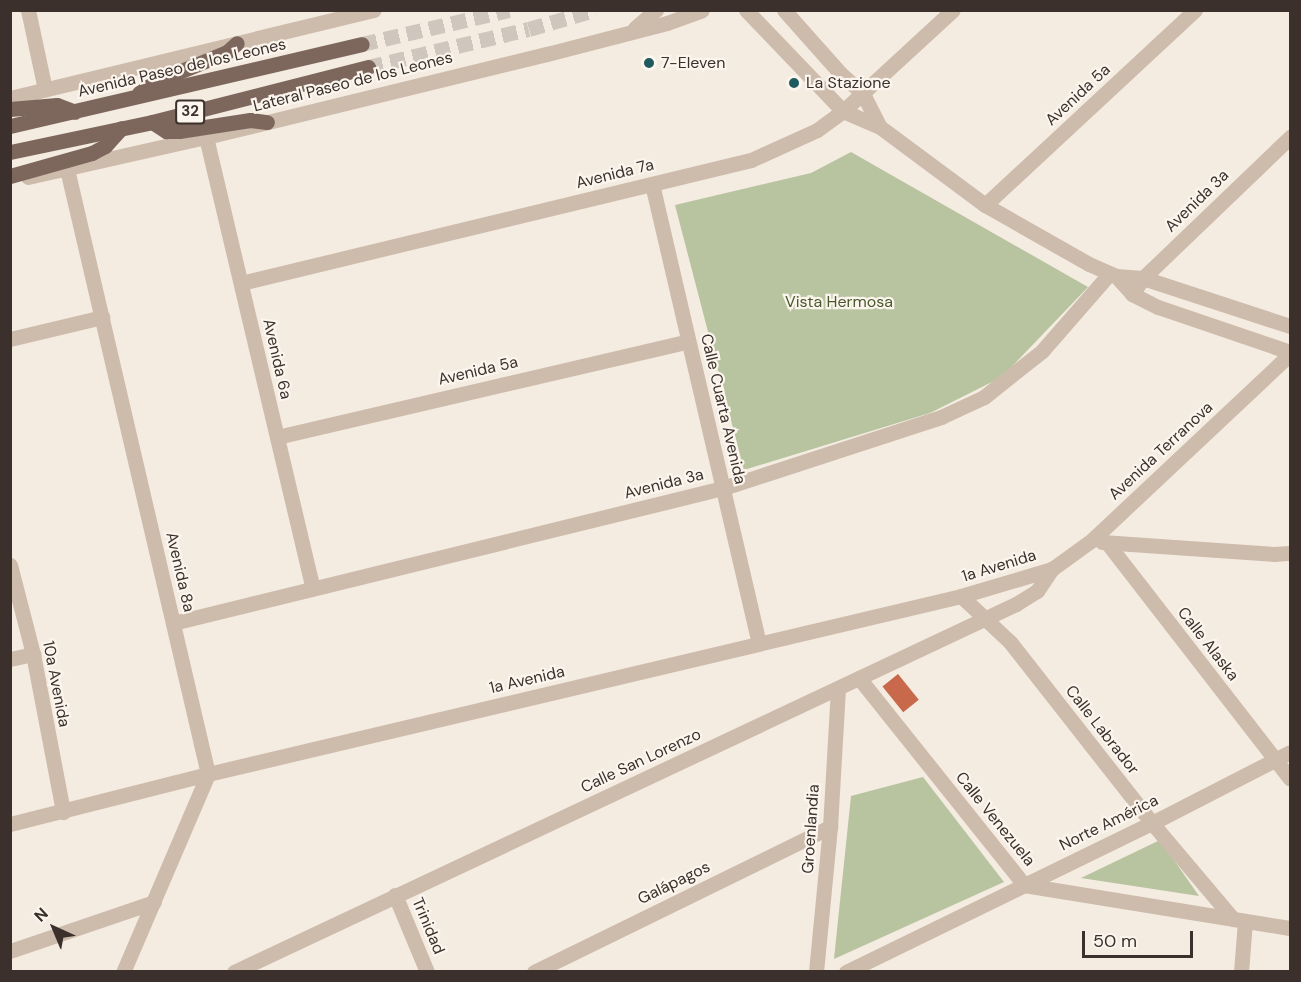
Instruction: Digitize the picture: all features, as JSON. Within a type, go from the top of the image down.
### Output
[{"type":"main road","points":[[134,98],[157,81],[227,52],[237,43]]},
{"type":"main road","name":"Avenida Paseo de los Leones","points":[[10,126],[362,44]]},
{"type":"main road","name":"32","points":[[10,152],[152,122],[368,67]]},
{"type":"main road","points":[[10,109],[57,105],[75,112]]},
{"type":"main road","points":[[152,122],[166,131],[250,120],[267,122]]},
{"type":"main road","points":[[10,176],[92,153],[105,146],[121,128]]},
{"type":"street","points":[[28,10],[45,89]]},
{"type":"street","points":[[10,98],[373,10]]},
{"type":"street","points":[[622,36],[646,22],[656,10]]},
{"type":"street","name":"Lateral Paseo de los Leones","points":[[10,180],[206,137],[622,36],[702,10]]},
{"type":"street","points":[[746,10],[843,111],[880,127],[985,205],[1089,264],[1113,275],[1143,278],[1290,326]]},
{"type":"street","points":[[784,10],[840,73],[863,94],[880,127]]},
{"type":"street","name":"Avenida 7a","points":[[241,283],[751,160],[817,130],[843,111],[953,10]]},
{"type":"street","name":"Avenida 5a","points":[[985,205],[1195,10]]},
{"type":"street","name":"Avenida 6a","points":[[206,137],[313,589]]},
{"type":"street","name":"Avenida 3a","points":[[1132,294],[1143,278],[1290,137]]},
{"type":"street","name":"Avenida 8a","points":[[68,169],[208,774]]},
{"type":"street","name":"Calle Cuarta Avenida","points":[[652,184],[759,643]]},
{"type":"street","points":[[1113,275],[1132,294],[1158,307],[1290,353]]},
{"type":"street","name":"Avenida 3a","points":[[173,623],[723,488],[941,417],[984,397],[1042,351],[1113,275]]},
{"type":"street","points":[[10,339],[102,317]]},
{"type":"street","name":"Avenida 5a","points":[[277,437],[688,341]]},
{"type":"street","name":"Avenida Terranova","points":[[1052,569],[1092,540],[1290,353]]},
{"type":"street","points":[[1092,540],[1108,544],[1290,553]]},
{"type":"street","name":"Calle Alaska","points":[[1108,544],[1290,779]]},
{"type":"street","name":"10a Avenida","points":[[10,565],[33,654],[63,812]]},
{"type":"street","name":"1a Avenida","points":[[10,824],[208,774],[961,596],[1052,569]]},
{"type":"street","name":"Calle San Lorenzo","points":[[234,972],[985,620],[1037,591],[1052,569]]},
{"type":"street","name":"Calle Labrador","points":[[961,596],[1010,642],[1152,823],[1239,920]]},
{"type":"street","points":[[10,659],[33,654]]},
{"type":"street","name":"Calle Venezuela","points":[[859,678],[1024,885],[1290,928]]},
{"type":"street","name":"Groenlandia","points":[[816,972],[830,827],[838,689]]},
{"type":"street","name":"Norte América","points":[[846,972],[1152,823],[1290,752]]},
{"type":"street","points":[[123,972],[208,774]]},
{"type":"street","name":"Galápagos","points":[[534,972],[830,827]]},
{"type":"street","name":"Trinidad","points":[[395,895],[427,972]]},
{"type":"street","points":[[10,951],[154,902]]},
{"type":"street","points":[[1239,920],[1241,972]]},
{"type":"green space","name":"Vista Hermosa","points":[[851,152],[1088,287],[1002,377],[930,413],[744,470],[675,205],[811,173]]},
{"type":"green space","points":[[923,777],[1004,882],[834,959],[851,796]]},
{"type":"green space","points":[[1160,840],[1199,896],[1081,878]]},
{"type":"building","points":[[898,674],[919,700],[903,712],[882,687]]},
{"type":"tunnel","points":[[362,44],[509,10]]},
{"type":"tunnel","points":[[368,67],[529,29],[595,10]]},
{"type":"place","name":"7-Eleven","points":[[649,63]]},
{"type":"place","name":"La Stazione","points":[[794,83]]}]
